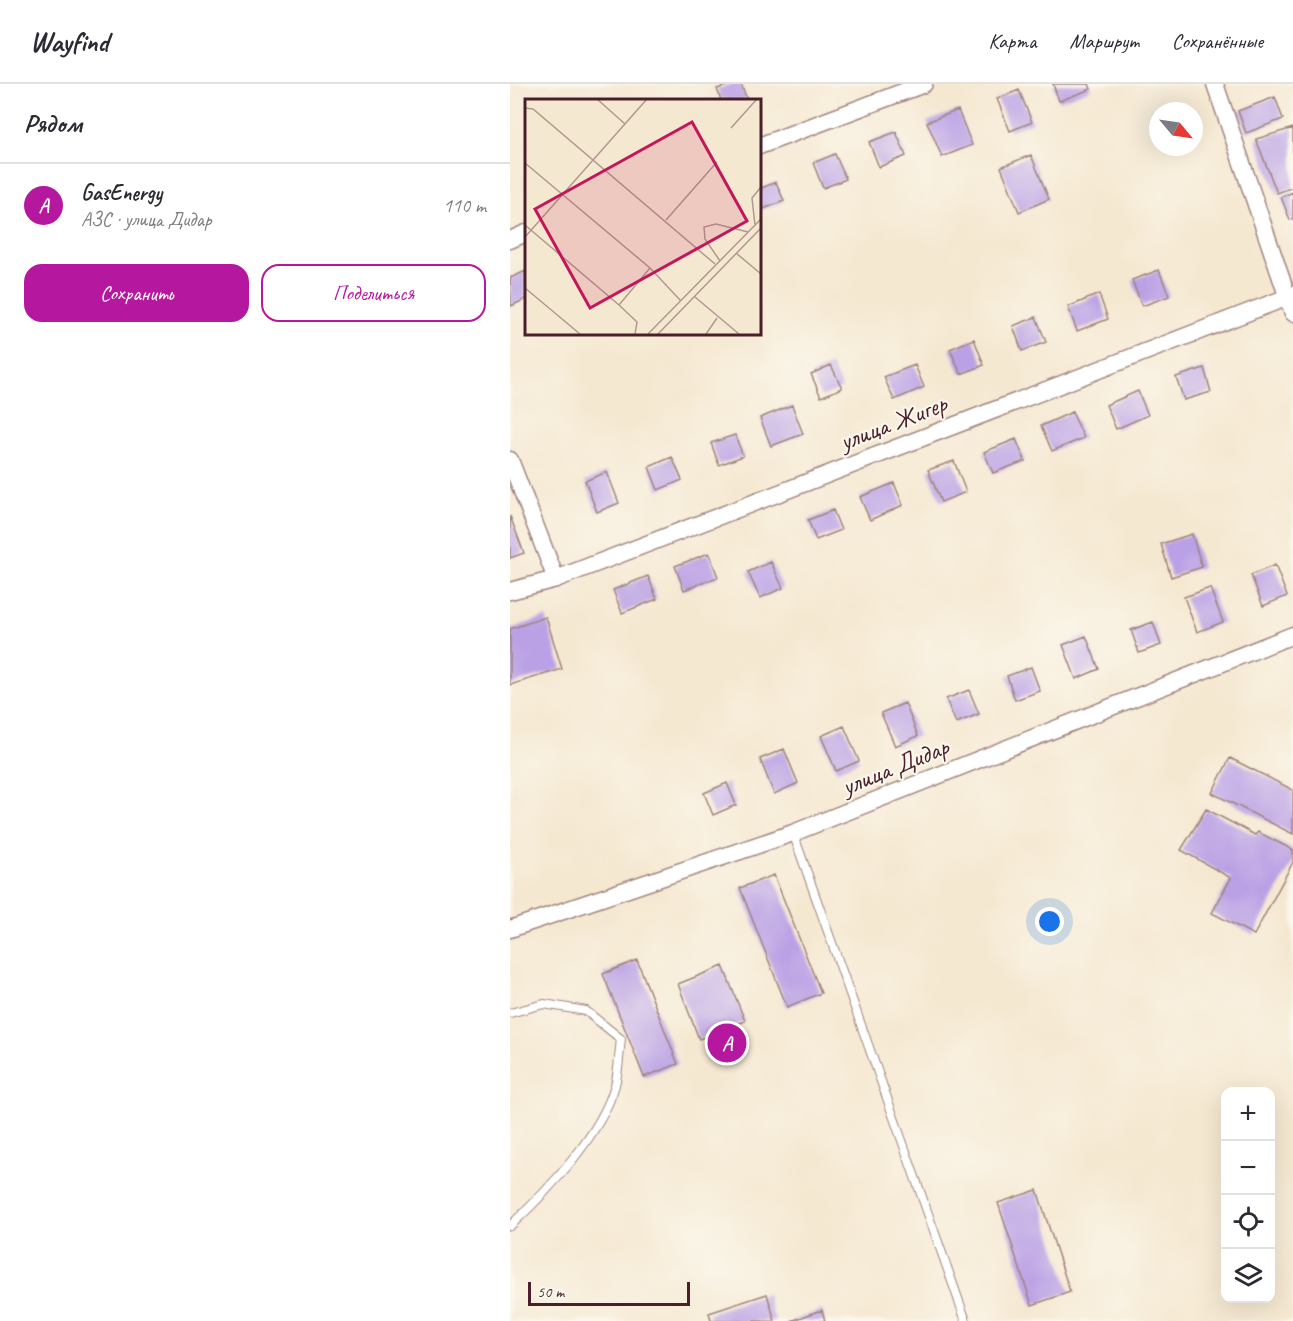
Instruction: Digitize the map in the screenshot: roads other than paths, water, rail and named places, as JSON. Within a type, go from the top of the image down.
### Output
[{"type":"street","points":[[760,146],[924,84]]},
{"type":"street","points":[[1215,84],[1291,302]]},
{"type":"street","points":[[510,240],[525,233]]},
{"type":"street","name":"улица Жигер","points":[[510,591],[556,579],[1291,302]]},
{"type":"street","points":[[510,460],[556,579]]},
{"type":"street","name":"улица Дидар","points":[[510,929],[793,833],[1293,635]]},
{"type":"lane","points":[[793,833],[966,1321]]},
{"type":"lane","points":[[510,1013],[544,1004],[586,1011],[621,1039],[615,1084],[599,1123],[545,1193],[510,1226]]},
{"type":"place","name":"GasEnergy","points":[[727,1043]]}]
